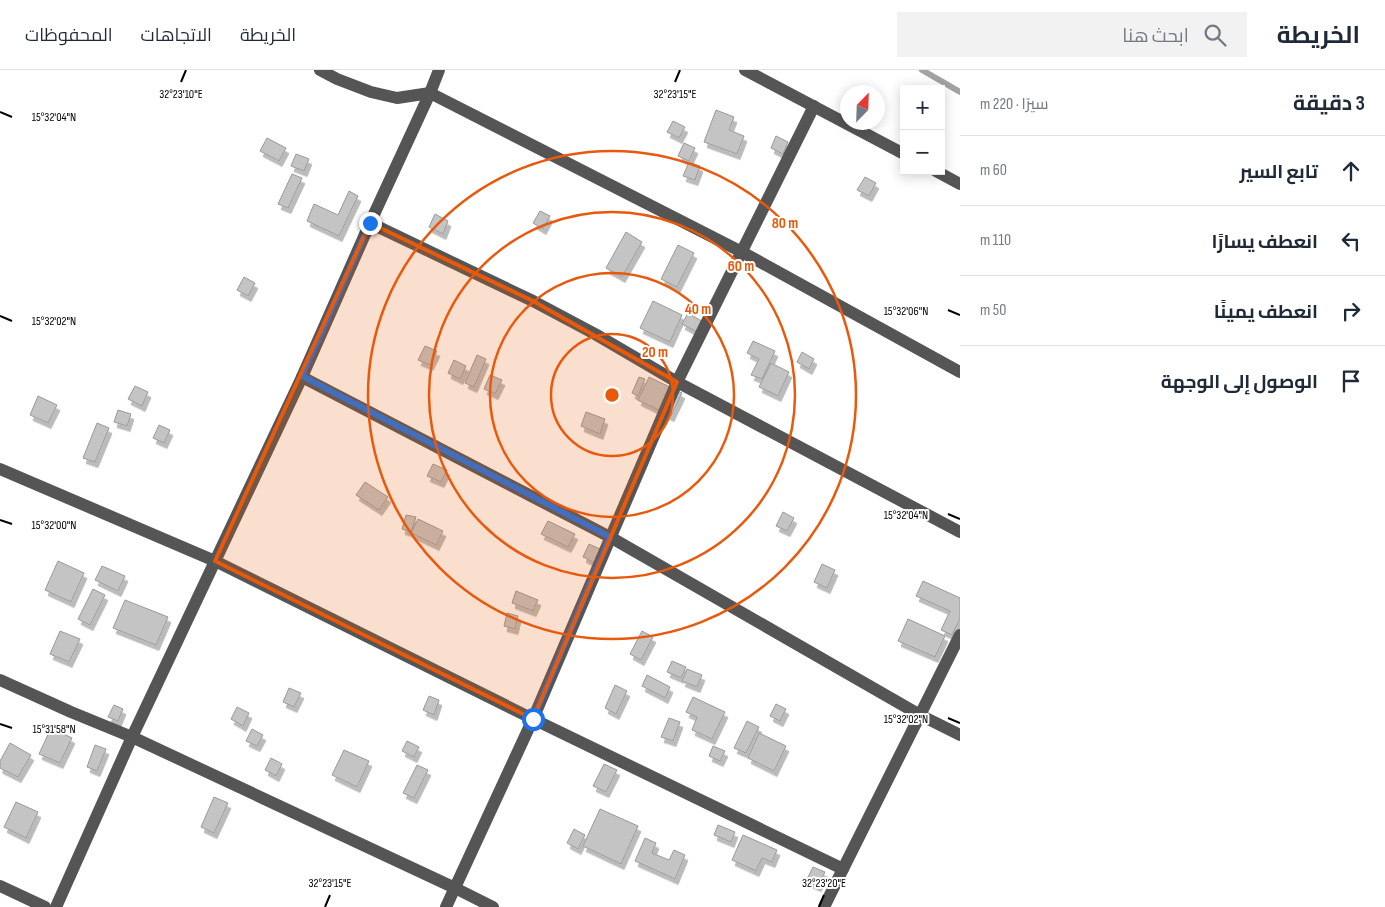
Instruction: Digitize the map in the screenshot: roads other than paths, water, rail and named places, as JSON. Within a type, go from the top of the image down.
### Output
[{"type":"street","points":[[320,70],[337,79],[371,92],[397,98],[430,93],[742,252],[960,372]]},
{"type":"street","points":[[56,907],[132,737],[302,376],[439,70]]},
{"type":"street","points":[[745,70],[900,152]]},
{"type":"street","points":[[446,907],[533,719],[677,382],[814,106]]},
{"type":"street","points":[[943,175],[960,184]]},
{"type":"street","points":[[370,223],[541,305],[677,382],[960,532]]},
{"type":"street","points":[[302,376],[610,537],[920,715],[960,735]]},
{"type":"street","points":[[0,469],[215,561],[533,719],[842,868]]},
{"type":"street","points":[[824,907],[960,635]]},
{"type":"street","points":[[0,680],[132,737],[493,907]]},
{"type":"street","points":[[0,886],[45,907]]},
{"type":"waterway","points":[[922,70],[960,92]]}]
